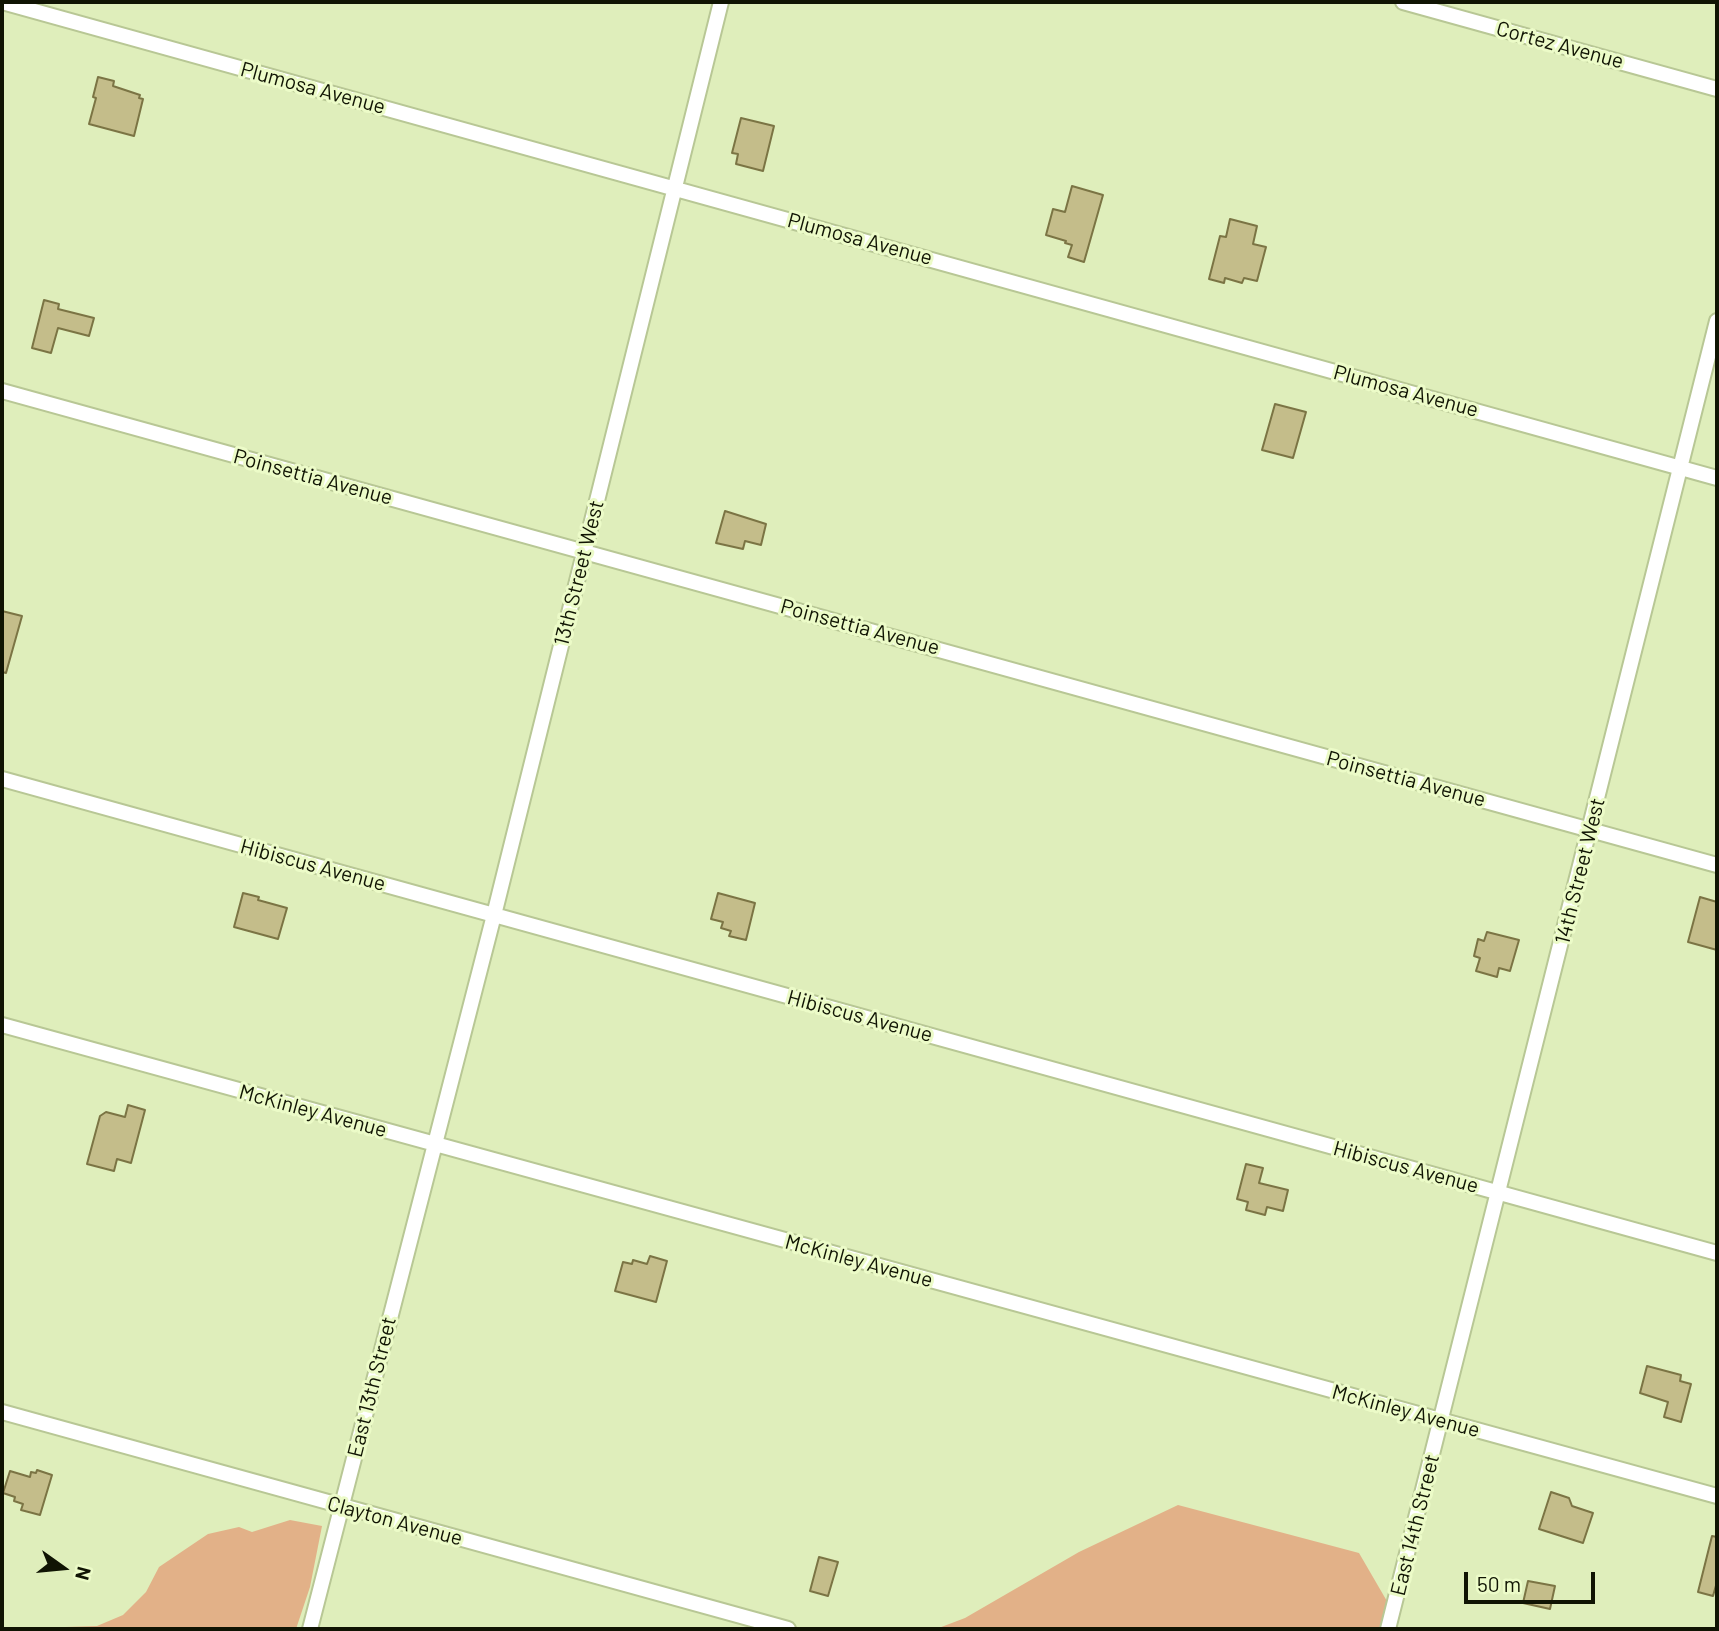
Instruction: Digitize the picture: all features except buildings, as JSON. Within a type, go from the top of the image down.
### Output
[{"type":"street","name":"Plumosa Avenue","points":[[2,2],[1717,478]]},
{"type":"street","name":"13th Street West","points":[[434,1144],[494,915],[721,2]]},
{"type":"street","name":"Cortez Avenue","points":[[1404,2],[1717,89]]},
{"type":"street","name":"14th Street West","points":[[1441,1420],[1717,321]]},
{"type":"street","name":"Poinsettia Avenue","points":[[2,391],[1717,865]]},
{"type":"street","name":"Hibiscus Avenue","points":[[2,779],[1717,1253]]},
{"type":"street","name":"McKinley Avenue","points":[[2,1025],[1717,1496]]},
{"type":"street","name":"East 13th Street","points":[[310,1629],[434,1144]]},
{"type":"street","name":"Clayton Avenue","points":[[2,1412],[788,1629]]},
{"type":"street","name":"East 14th Street","points":[[1388,1629],[1441,1420]]},
{"type":"shaded area","points":[[1178,1505],[1359,1553],[1395,1615],[1393,1629],[936,1629],[965,1618],[1079,1552]]},
{"type":"shaded area","points":[[290,1520],[322,1526],[310,1587],[296,1629],[2,1629],[97,1626],[123,1615],[146,1592],[159,1567],[208,1534],[239,1527],[252,1532]]}]
